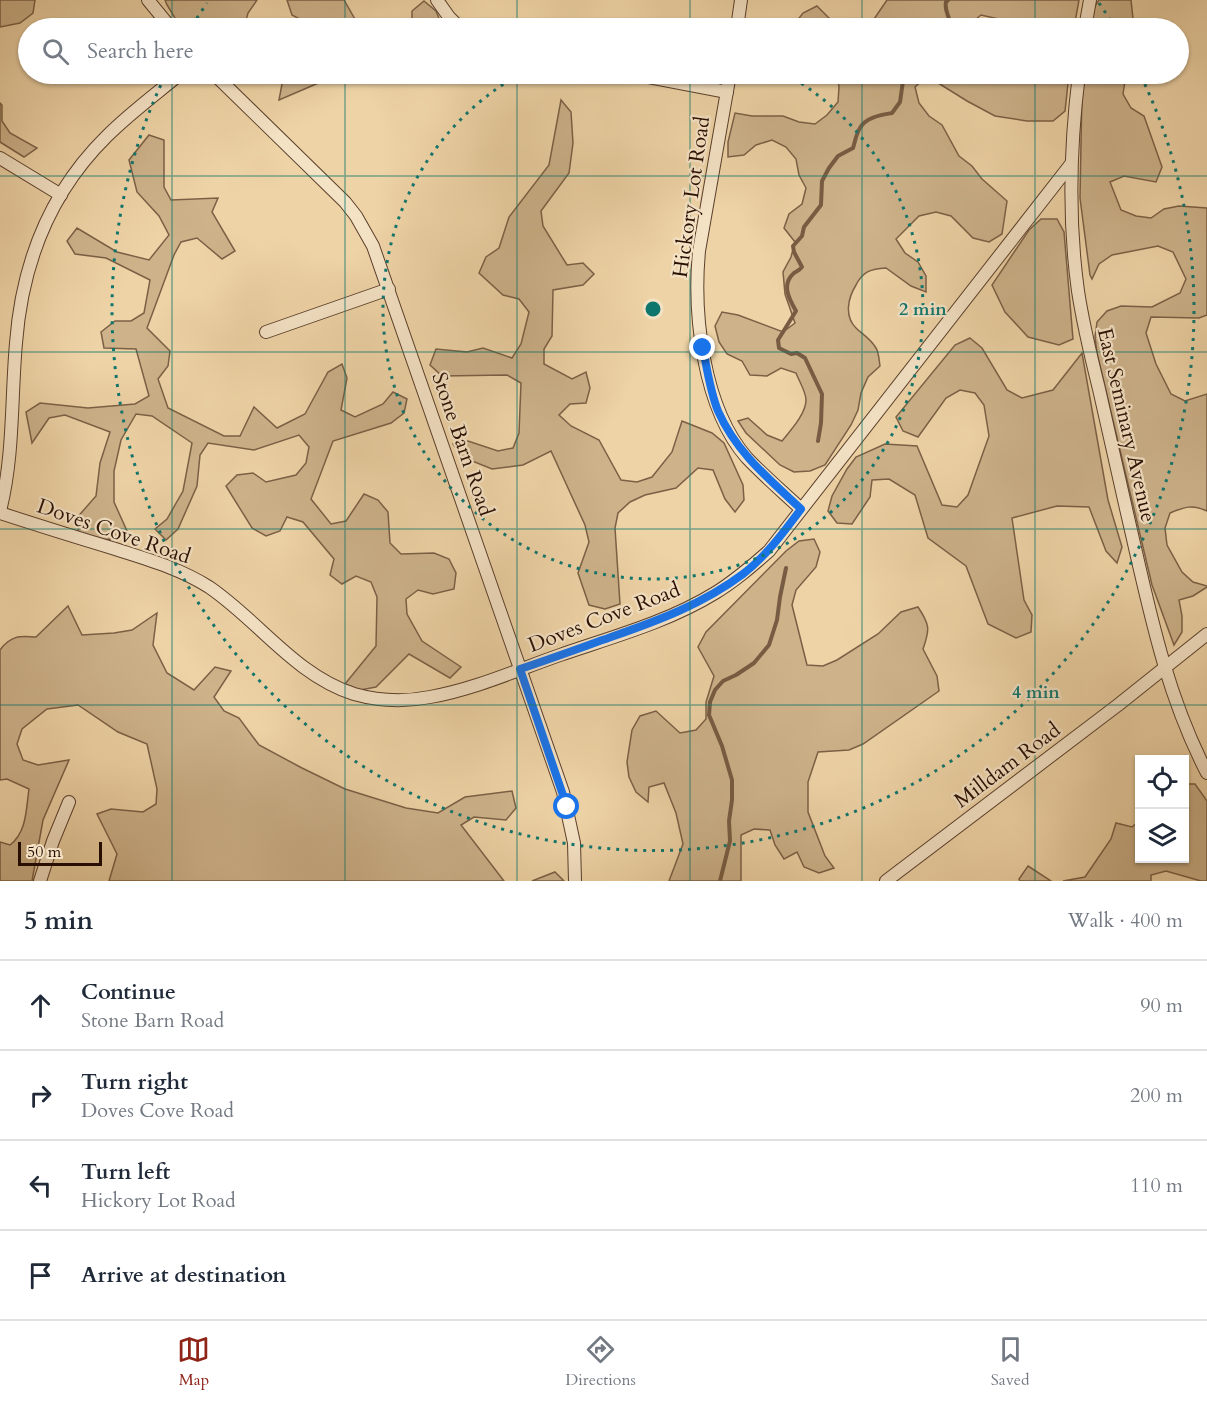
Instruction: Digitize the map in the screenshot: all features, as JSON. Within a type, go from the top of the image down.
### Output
[{"type":"street","points":[[148,0],[163,18]]},
{"type":"street","points":[[437,0],[450,18]]},
{"type":"street","points":[[738,18],[741,0]]},
{"type":"street","points":[[1087,18],[1090,0]]},
{"type":"street","points":[[0,512],[7,475],[21,298],[38,241],[61,195],[83,163],[107,136],[168,84]]},
{"type":"street","name":"Stone Barn Road","points":[[224,84],[345,202],[373,246],[567,807],[574,843],[575,881]]},
{"type":"street","points":[[685,84],[727,92]]},
{"type":"street","name":"Hickory Lot Road","points":[[728,84],[698,259],[698,309],[709,382],[718,410],[731,435],[747,457],[801,509]]},
{"type":"street","name":"East Seminary Avenue","points":[[1077,84],[1071,164],[1072,234],[1078,292],[1164,667],[1180,715],[1207,773]]},
{"type":"street","points":[[0,158],[61,195]]},
{"type":"street","name":"Doves Cove Road","points":[[0,512],[187,574],[232,605],[292,659],[313,674],[355,694],[377,699],[404,701],[462,689],[678,612],[714,594],[744,573],[769,551],[1071,164]]},
{"type":"street","points":[[266,332],[389,289]]},
{"type":"street","name":"Milldam Road","points":[[886,881],[1118,705],[1207,634]]},
{"type":"street","points":[[40,881],[69,802]]},
{"type":"shaded area","points":[[0,0],[35,0],[33,13],[26,18],[18,18],[18,23],[0,27]]},
{"type":"shaded area","points":[[165,0],[257,0],[247,18],[175,18]]},
{"type":"shaded area","points":[[287,0],[344,0],[354,18],[298,18],[292,15]]},
{"type":"shaded area","points":[[887,0],[1079,0],[1076,18],[994,18],[981,15],[977,18],[875,18]]},
{"type":"shaded area","points":[[1099,0],[1131,0],[1133,18],[1090,18],[1091,12]]},
{"type":"shaded area","points":[[424,1],[436,11],[439,18],[412,18],[412,11]]},
{"type":"shaded area","points":[[817,6],[829,18],[799,18],[803,13]]},
{"type":"shaded area","points":[[282,84],[316,84],[279,100]]},
{"type":"shaded area","points":[[839,84],[918,84],[915,87],[919,103],[929,116],[942,125],[959,156],[1007,201],[1002,234],[989,242],[973,238],[951,216],[936,212],[919,216],[896,239],[905,253],[918,262],[926,276],[926,292],[911,286],[886,268],[872,270],[862,277],[851,296],[848,307],[850,318],[856,328],[876,348],[880,366],[868,377],[851,425],[825,465],[810,471],[794,472],[780,465],[746,433],[738,421],[748,418],[767,435],[782,441],[797,422],[805,405],[805,394],[796,373],[781,368],[767,376],[750,375],[742,361],[727,354],[719,342],[715,326],[722,312],[738,315],[783,332],[795,323],[785,294],[783,272],[791,257],[795,242],[784,228],[789,214],[802,204],[806,188],[799,175],[796,159],[786,147],[772,140],[756,145],[744,155],[728,157],[728,142],[735,113],[752,116],[783,116],[799,122],[815,124],[838,102]]},
{"type":"shaded area","points":[[940,84],[1068,84],[1065,111],[1053,121],[1027,121],[995,116]]},
{"type":"shaded area","points":[[1083,84],[1124,84],[1123,94],[1131,108],[1144,116],[1162,167],[1156,182],[1124,176],[1110,182],[1121,210],[1136,216],[1151,218],[1164,209],[1179,206],[1207,208],[1207,315],[1199,318],[1151,317],[1146,333],[1156,364],[1171,394],[1185,401],[1207,394],[1207,511],[1192,507],[1170,513],[1165,528],[1167,545],[1182,572],[1193,582],[1207,587],[1193,596],[1179,600],[1182,632],[1174,645],[1152,585],[1095,337],[1097,322],[1107,311],[1121,306],[1152,307],[1180,293],[1186,279],[1173,252],[1158,246],[1112,255],[1099,264],[1092,279],[1080,198]]},
{"type":"shaded area","points":[[561,100],[571,112],[573,143],[569,173],[541,211],[543,226],[567,265],[583,263],[594,274],[583,285],[553,290],[552,336],[544,349],[544,364],[572,379],[586,372],[590,388],[586,403],[570,404],[559,415],[571,426],[599,440],[621,480],[637,482],[652,477],[672,452],[682,421],[712,433],[724,443],[743,485],[744,500],[735,512],[725,499],[713,470],[698,468],[676,488],[645,495],[630,502],[618,513],[615,528],[620,604],[605,609],[589,605],[578,573],[589,542],[585,525],[551,451],[523,465],[492,469],[462,457],[453,444],[468,441],[498,451],[513,448],[519,433],[521,383],[507,375],[442,376],[430,365],[436,349],[467,352],[483,348],[512,358],[521,344],[529,312],[519,299],[503,295],[479,273],[486,257],[499,248],[509,217],[549,165]]},
{"type":"shaded area","points":[[0,103],[2,121],[10,133],[37,148],[24,157],[0,142]]},
{"type":"shaded area","points":[[149,135],[164,140],[164,187],[171,200],[218,198],[212,212],[235,251],[222,259],[197,238],[181,242],[174,255],[147,328],[170,351],[168,366],[158,379],[168,408],[224,436],[240,436],[254,407],[277,428],[305,414],[328,372],[342,364],[347,378],[341,410],[355,417],[383,404],[393,392],[407,399],[404,413],[391,423],[333,441],[311,499],[331,524],[346,521],[364,494],[378,500],[388,512],[390,543],[401,554],[434,553],[449,559],[456,573],[454,589],[433,594],[418,590],[406,599],[407,614],[422,641],[461,667],[450,678],[409,654],[376,687],[360,690],[345,684],[376,646],[377,597],[371,582],[356,576],[342,584],[330,575],[334,559],[303,522],[287,517],[280,531],[266,536],[252,528],[226,486],[237,475],[253,473],[266,482],[296,475],[306,463],[309,447],[299,435],[254,450],[208,443],[200,455],[197,486],[178,529],[166,540],[155,529],[167,519],[183,491],[192,443],[152,416],[136,414],[121,440],[114,471],[114,502],[127,531],[114,539],[95,540],[80,535],[75,520],[96,496],[100,463],[110,432],[65,415],[49,418],[32,443],[26,412],[40,403],[88,408],[135,404],[149,396],[136,349],[104,348],[101,332],[115,321],[131,321],[144,313],[150,280],[106,258],[75,254],[67,241],[77,228],[117,252],[149,260],[169,235],[159,216],[137,192],[129,160]]},
{"type":"shaded area","points":[[1041,219],[1057,219],[1064,232],[1073,339],[1059,345],[1028,337],[1005,312],[992,285],[1029,230]]},
{"type":"shaded area","points":[[970,338],[982,348],[1007,390],[1022,398],[1053,390],[1082,353],[1108,500],[1122,547],[1117,563],[1106,551],[1089,507],[1057,506],[1012,518],[1024,600],[1032,615],[1031,632],[1016,638],[988,624],[966,566],[928,538],[915,495],[889,479],[872,480],[870,497],[852,524],[837,523],[828,511],[832,496],[856,457],[885,444],[917,446],[942,505],[957,507],[968,495],[989,436],[984,405],[975,393],[960,390],[946,398],[918,437],[903,431],[896,417],[955,345]]},
{"type":"shaded area","points":[[814,539],[820,552],[816,567],[796,590],[792,605],[807,665],[823,666],[837,660],[878,634],[901,612],[918,607],[928,627],[923,649],[937,676],[939,691],[863,744],[849,750],[818,752],[808,782],[808,812],[825,856],[834,868],[819,873],[804,867],[797,852],[784,859],[775,845],[770,830],[754,829],[741,835],[741,881],[669,881],[683,844],[676,813],[664,783],[649,787],[648,802],[636,792],[629,777],[627,762],[632,730],[640,716],[656,711],[680,733],[696,730],[706,719],[706,702],[714,676],[698,647],[706,632],[786,551],[799,541]]},
{"type":"shaded area","points":[[68,606],[82,635],[132,630],[157,613],[153,645],[167,673],[194,690],[215,667],[231,671],[214,697],[224,711],[239,718],[259,745],[345,789],[406,808],[438,813],[465,797],[512,791],[516,808],[506,820],[474,817],[461,825],[504,881],[109,881],[117,854],[97,814],[111,809],[143,812],[156,804],[157,789],[147,744],[118,732],[78,705],[47,709],[22,729],[17,744],[23,760],[38,765],[69,760],[43,820],[32,881],[0,881],[0,842],[10,845],[20,834],[25,820],[29,789],[7,779],[0,780],[0,650],[16,637],[36,637]]},
{"type":"shaded area","points":[[1189,784],[1195,784],[1207,801],[1207,881],[1166,871],[1151,875],[1151,881],[1063,881],[1085,877],[1111,839],[1116,823],[1132,827],[1135,824],[1135,863],[1189,863]]},
{"type":"shaded area","points":[[1028,866],[1051,881],[1020,881],[1019,879]]},
{"type":"shaded area","points":[[555,872],[564,881],[532,881]]},
{"type":"waterway","points":[[948,0],[946,8],[949,18]]},
{"type":"waterway","points":[[818,441],[822,394],[805,358],[779,348],[778,340],[796,311],[787,287],[790,277],[802,267],[793,246],[821,205],[822,181],[829,168],[838,156],[853,148],[859,130],[866,121],[892,113],[900,102],[903,84]]},
{"type":"waterway","points":[[720,881],[730,841],[732,780],[722,746],[709,715],[710,702],[715,690],[723,681],[754,663],[769,645],[777,620],[786,568]]},
{"type":"route","points":[[567,807],[520,669],[646,625],[714,594],[744,573],[769,551],[801,509],[747,457],[731,435],[718,410],[709,382],[703,348]]}]
